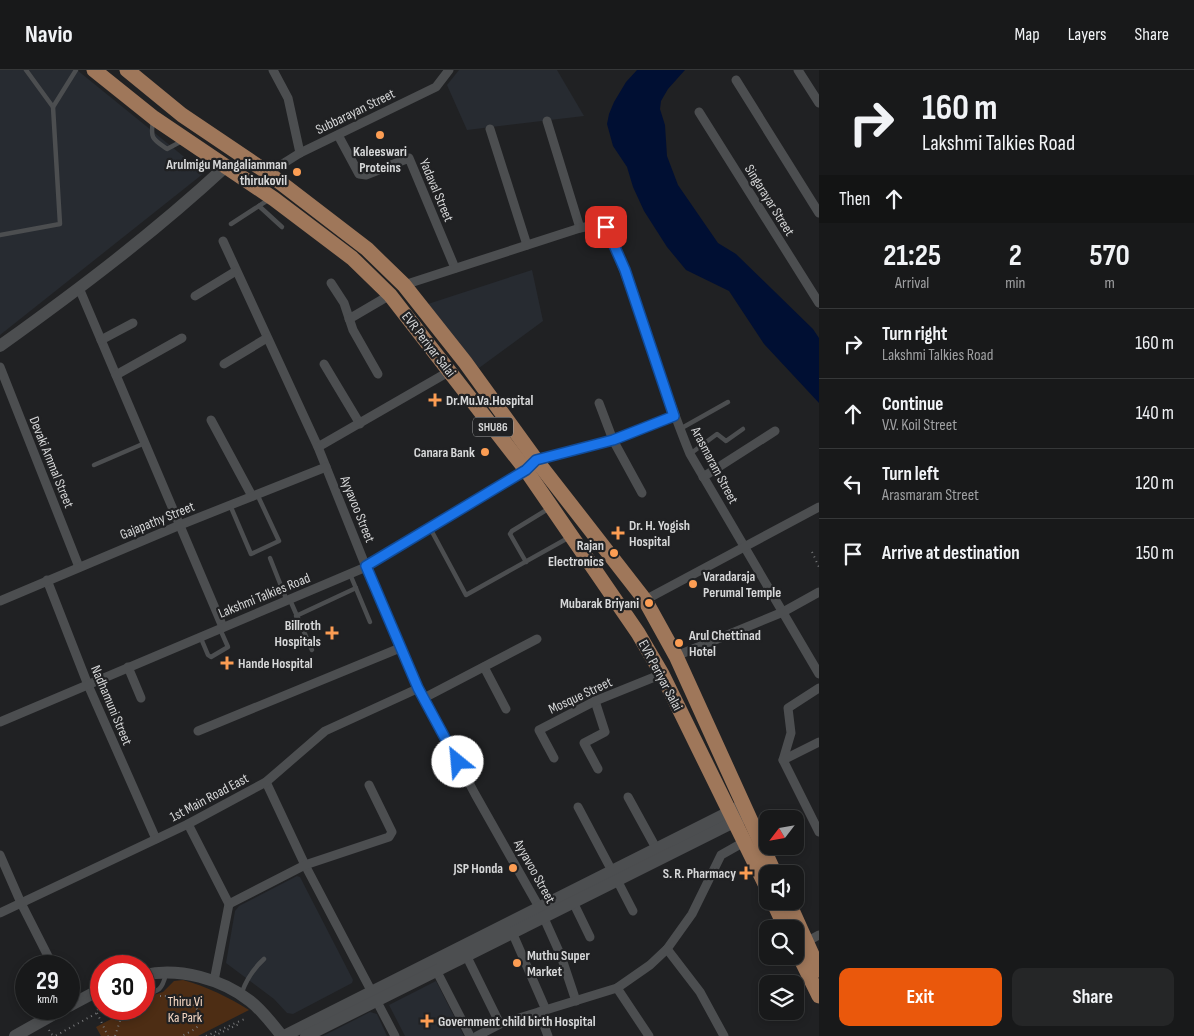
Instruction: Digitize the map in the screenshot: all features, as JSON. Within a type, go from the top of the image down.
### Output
[{"type":"main road","name":"EVR Periyar Salai","points":[[94,70],[154,118],[225,166],[265,202],[352,258],[390,295],[450,371],[645,600],[676,656],[739,813],[744,842],[759,872]]},
{"type":"main road","name":"EVR Periyar Salai","points":[[127,70],[182,115],[268,172],[367,249],[404,285],[465,362],[531,465],[551,507],[638,633],[770,865]]},
{"type":"main road","points":[[792,910],[818,968]]},
{"type":"main road","points":[[807,941],[819,996]]},
{"type":"street","points":[[272,70],[288,98],[300,153]]},
{"type":"street","name":"Subbarayan Street","points":[[268,172],[300,153],[436,87],[449,70]]},
{"type":"street","points":[[798,70],[819,103]]},
{"type":"street","points":[[736,80],[819,213]]},
{"type":"street","name":"Singarayar Street","points":[[699,112],[819,303]]},
{"type":"street","points":[[404,285],[580,228],[547,121]]},
{"type":"street","points":[[490,129],[527,245]]},
{"type":"street","name":"Yadaval Street","points":[[338,134],[359,174],[366,175],[409,158],[455,268]]},
{"type":"street","points":[[0,346],[79,288],[188,202],[225,166]]},
{"type":"street","name":"Arasmaram Street","points":[[580,228],[600,224],[606,227],[625,270],[674,416],[690,454],[819,673]]},
{"type":"street","name":"Ayyavoo Street","points":[[222,241],[318,447],[418,688],[475,794],[542,911],[562,956],[576,1001]]},
{"type":"street","points":[[195,296],[236,270]]},
{"type":"street","points":[[331,283],[344,303],[353,330],[378,374]]},
{"type":"street","points":[[79,288],[180,525],[221,627]]},
{"type":"street","points":[[350,319],[390,295]]},
{"type":"street","points":[[101,340],[133,323]]},
{"type":"street","points":[[116,375],[182,338]]},
{"type":"street","points":[[224,364],[267,338]]},
{"type":"street","points":[[324,364],[360,424]]},
{"type":"street","name":"Devaki Ammal Street","points":[[0,367],[79,567]]},
{"type":"street","points":[[318,447],[450,371]]},
{"type":"street","points":[[598,403],[613,440],[642,492]]},
{"type":"street","name":"Lakshmi Talkies Road","points":[[0,722],[350,574],[430,528],[531,465],[613,440],[674,416]]},
{"type":"street","points":[[211,420],[254,495]]},
{"type":"street","points":[[703,477],[775,431]]},
{"type":"street","name":"Gajapathy Street","points":[[0,601],[180,525],[326,467]]},
{"type":"street","points":[[645,600],[819,508]]},
{"type":"street","name":"Nadhamuni Street","points":[[47,580],[88,685],[156,839]]},
{"type":"street","points":[[676,656],[784,612],[819,592]]},
{"type":"street","points":[[424,698],[537,640]]},
{"type":"street","points":[[198,731],[400,648]]},
{"type":"street","points":[[128,667],[141,698]]},
{"type":"street","points":[[484,667],[506,709]]},
{"type":"street","name":"Mosque Street","points":[[554,758],[539,730],[595,701],[662,674]]},
{"type":"street","name":"1st Main Road East","points":[[0,913],[188,824],[266,782],[325,730],[418,688]]},
{"type":"street","points":[[819,688],[788,708],[791,734],[783,760],[819,832]]},
{"type":"street","points":[[595,701],[605,732],[584,743],[598,769]]},
{"type":"street","points":[[783,760],[819,742]]},
{"type":"street","points":[[266,782],[305,865],[394,1036]]},
{"type":"street","points":[[229,904],[305,865],[389,837],[392,832],[369,785]]},
{"type":"street","points":[[628,797],[656,848]]},
{"type":"street","points":[[578,807],[632,911]]},
{"type":"street","points":[[155,974],[166,973],[192,976],[214,981],[241,995],[267,1017],[283,1036],[436,970],[512,932],[542,911],[573,902],[656,848],[739,813]]},
{"type":"street","points":[[306,1036],[374,997],[739,813]]},
{"type":"street","points":[[188,824],[229,904],[214,981]]},
{"type":"street","points":[[476,1036],[500,1024],[617,988],[667,949],[692,914],[721,855],[744,842]]},
{"type":"street","points":[[0,855],[21,903],[47,955]]},
{"type":"street","points":[[573,902],[590,937]]},
{"type":"street","points":[[512,932],[542,1011],[548,1036]]},
{"type":"street","points":[[667,949],[700,992],[724,1036]]},
{"type":"street","points":[[466,955],[500,1024]]},
{"type":"street","points":[[436,970],[470,1036]]},
{"type":"street","points":[[617,988],[649,1036]]},
{"type":"street","points":[[15,1036],[41,1020]]},
{"type":"lane","points":[[0,235],[60,224],[53,107],[26,70]]},
{"type":"lane","points":[[53,107],[76,70]]},
{"type":"lane","points":[[230,224],[265,202],[282,227]]},
{"type":"lane","points":[[680,429],[728,402]]},
{"type":"lane","points":[[690,454],[717,434],[726,441],[743,429]]},
{"type":"lane","points":[[94,466],[145,443]]},
{"type":"lane","points":[[230,505],[251,554],[279,542],[254,495]]},
{"type":"lane","points":[[526,562],[510,534],[551,507]]},
{"type":"lane","points":[[430,528],[466,595],[572,536]]},
{"type":"lane","points":[[270,558],[312,650]]},
{"type":"lane","points":[[350,574],[370,622]]},
{"type":"lane","points":[[296,616],[356,588]]},
{"type":"lane","points":[[200,636],[208,655],[211,657],[228,647],[221,627]]},
{"type":"lane","points":[[241,995],[246,979],[264,959]]},
{"type":"lane","points":[[155,991],[164,985],[166,973]]},
{"type":"path","points":[[812,552],[819,567]]},
{"type":"path","points":[[158,996],[182,998],[196,1008],[201,1020],[198,1025],[182,1036]]},
{"type":"path","points":[[44,1020],[51,1034],[55,1036],[90,1017]]},
{"type":"path","points":[[206,1036],[247,1018]]},
{"type":"path","points":[[100,1020],[108,1036]]},
{"type":"path","points":[[115,1036],[120,1020]]},
{"type":"path","points":[[214,1036],[237,1025],[238,1022]]},
{"type":"shaded area","points":[[0,70],[77,70],[204,173],[0,335]]},
{"type":"shaded area","points":[[459,70],[557,70],[584,116],[467,130],[447,85]]},
{"type":"shaded area","points":[[532,270],[543,321],[479,368],[428,304]]},
{"type":"shaded area","points":[[297,876],[300,877],[353,980],[352,983],[293,1014],[287,1013],[274,999],[226,963],[235,911],[239,906]]},
{"type":"shaded area","name":"Government child birth Hospital","points":[[436,981],[464,1036],[405,1036],[389,1005]]},
{"type":"shaded area","points":[[370,1012],[377,1014],[387,1036],[323,1036]]},
{"type":"green space","name":"Thiru Vi Ka Park","points":[[183,980],[201,986],[249,1010],[198,1036],[101,1036],[96,1027],[109,1020],[155,1020],[155,995],[163,992],[174,981]]},
{"type":"water","points":[[637,70],[685,70],[668,89],[661,101],[660,109],[665,125],[667,156],[678,185],[718,243],[736,254],[813,329],[819,338],[819,403],[764,344],[729,291],[686,270],[667,247],[644,211],[633,187],[627,167],[613,146],[607,124],[614,102],[626,82]]},
{"type":"place","name":"Kaleeswari Proteins","points":[[380,135]]},
{"type":"place","name":"Arulmigu Mangaliamman thirukovil","points":[[297,172]]},
{"type":"place","name":"Dr.Mu.Va.Hospital","points":[[435,400]]},
{"type":"place","name":"Canara Bank","points":[[485,452]]},
{"type":"place","name":"Dr. H. Yogish Hospital","points":[[618,533]]},
{"type":"place","name":"Rajan Electronics","points":[[614,553]]},
{"type":"place","name":"Varadaraja Perumal Temple","points":[[693,584]]},
{"type":"place","name":"Mubarak Briyani","points":[[649,603]]},
{"type":"place","name":"Billroth Hospitals","points":[[332,633]]},
{"type":"place","name":"Arul Chettinad Hotel","points":[[679,643]]},
{"type":"place","name":"Hande Hospital","points":[[227,663]]},
{"type":"place","name":"JSP Honda","points":[[513,868]]},
{"type":"place","name":"S. R. Pharmacy","points":[[746,873]]},
{"type":"place","name":"Muthu Super Market","points":[[517,963]]},
{"type":"place","name":"Government child birth Hospital","points":[[427,1021]]},
{"type":"route","points":[[458,762],[418,688],[366,566],[526,470],[536,460],[613,440],[674,416],[625,270],[606,227]]}]
